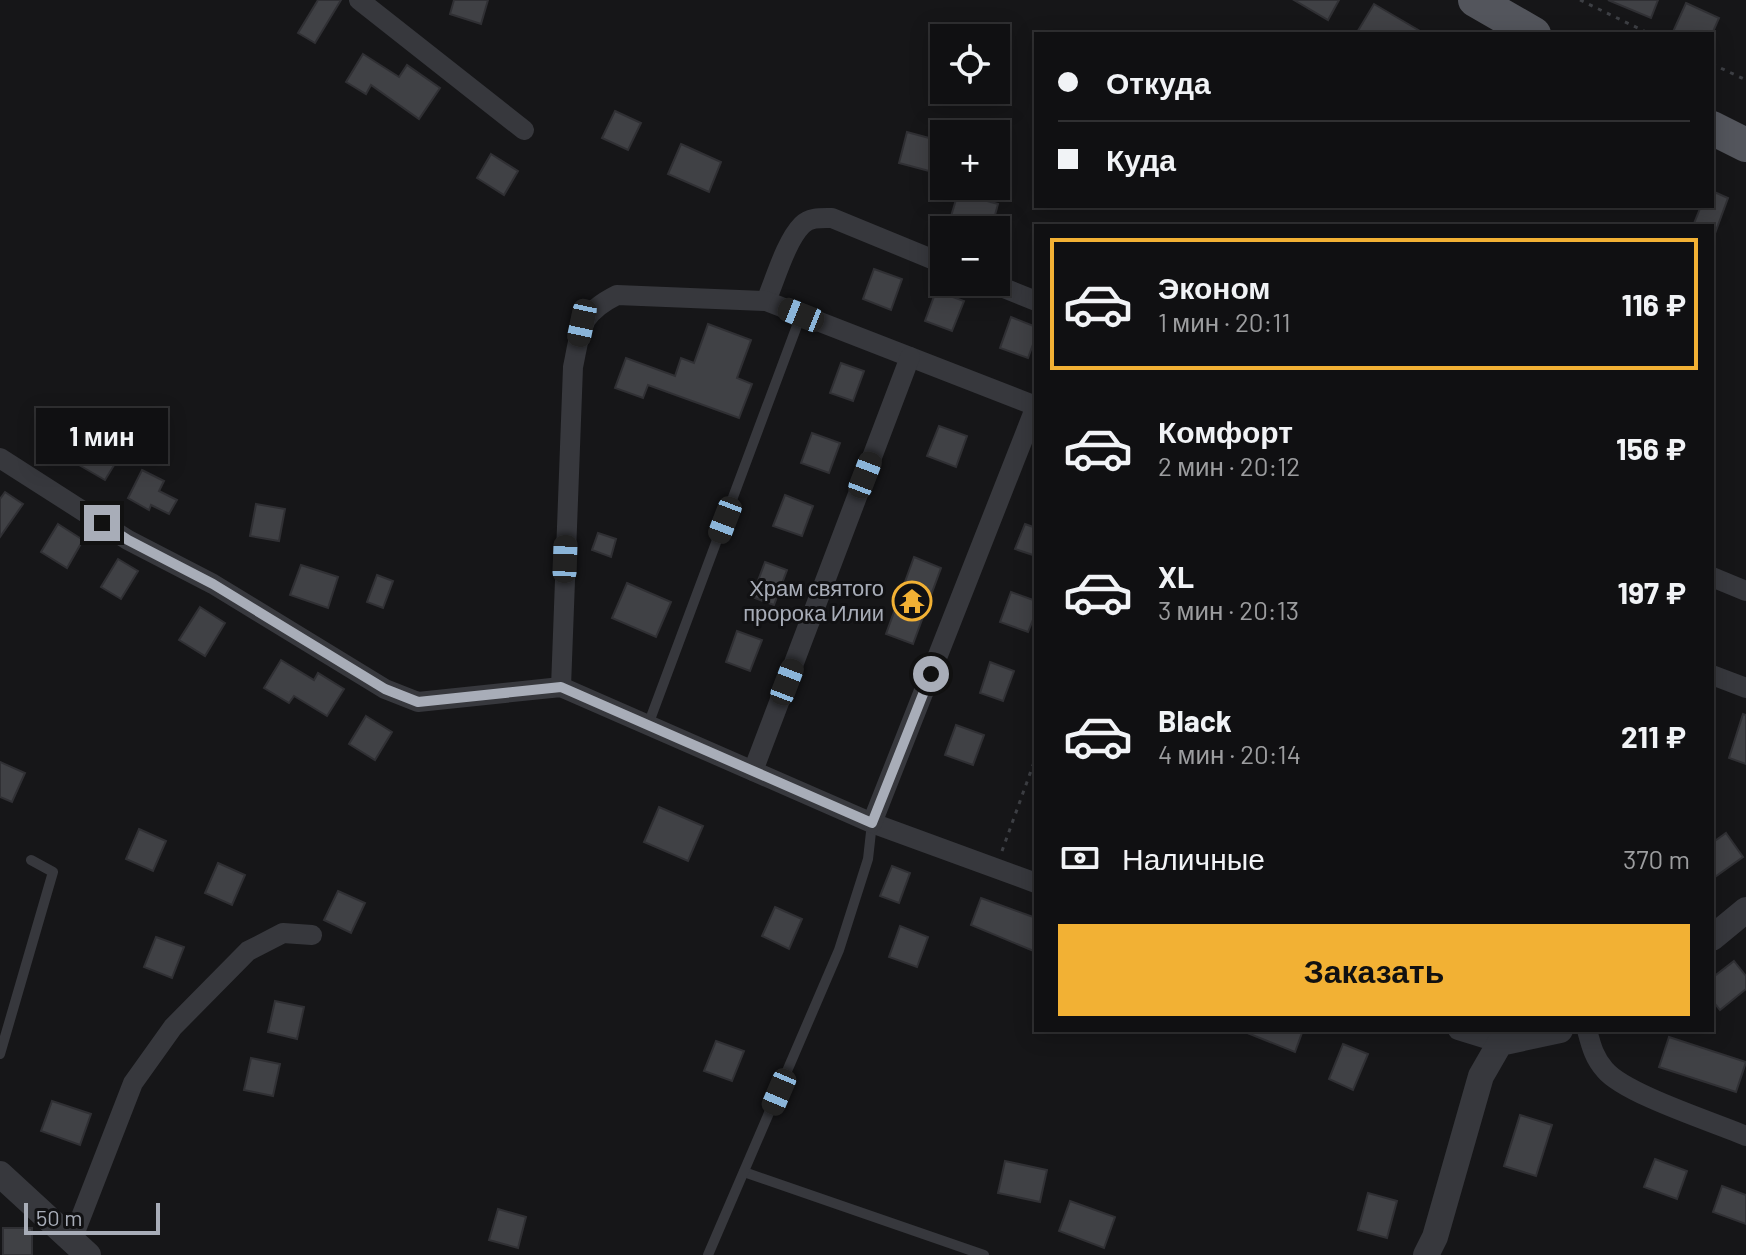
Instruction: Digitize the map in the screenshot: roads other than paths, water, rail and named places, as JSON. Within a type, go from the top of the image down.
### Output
[{"type":"main road","points":[[1475,0],[1531,32]]},
{"type":"main road","points":[[1714,129],[1746,145]]},
{"type":"street","points":[[359,0],[524,130]]},
{"type":"street","points":[[766,301],[792,239],[803,224],[815,217],[832,218],[930,258]]},
{"type":"street","points":[[1010,290],[1034,300]]},
{"type":"street","points":[[561,687],[573,367],[582,323],[600,304],[617,295],[766,301],[1034,405]]},
{"type":"street","points":[[753,771],[910,357]]},
{"type":"street","points":[[872,823],[1034,411]]},
{"type":"street","points":[[0,458],[128,540],[213,584],[396,693],[418,702],[561,687],[872,823],[1034,882]]},
{"type":"street","points":[[1714,578],[1746,591]]},
{"type":"street","points":[[1714,676],[1746,688]]},
{"type":"street","points":[[1714,936],[1746,910]]},
{"type":"street","points":[[0,1174],[80,1248],[133,1083],[173,1027],[248,951],[283,933],[312,935]]},
{"type":"street","points":[[1464,1032],[1500,1043],[1551,1032]]},
{"type":"street","points":[[1588,1032],[1593,1052],[1605,1071],[1627,1088],[1746,1136]]},
{"type":"street","points":[[1426,1255],[1435,1237],[1481,1076],[1500,1043]]},
{"type":"lane","points":[[648,725],[801,315]]},
{"type":"lane","points":[[708,1255],[839,950],[868,859],[872,823]]},
{"type":"lane","points":[[0,1054],[53,872],[31,860]]},
{"type":"lane","points":[[744,1172],[984,1255]]},
{"type":"place","name":"Храм святого пророка Илии","points":[[912,601]]}]
